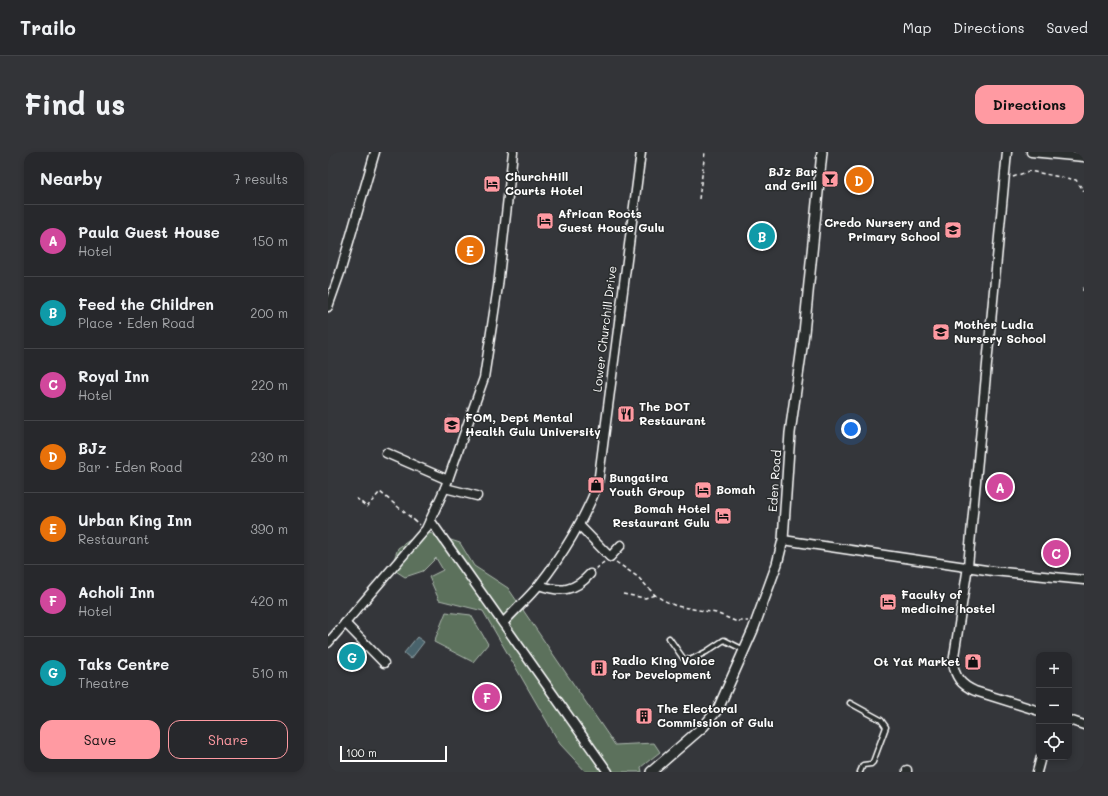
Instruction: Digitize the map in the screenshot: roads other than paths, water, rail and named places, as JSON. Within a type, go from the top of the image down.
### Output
[{"type":"street","points":[[328,307],[340,273],[374,152]]},
{"type":"street","points":[[328,643],[426,529],[446,484],[484,378],[498,286],[513,152]]},
{"type":"street","name":"Lower Churchill Drive","points":[[503,623],[539,585],[588,510],[598,484],[641,152]]},
{"type":"street","name":"Eden Road","points":[[652,772],[714,716],[722,703],[757,621],[777,564],[783,540],[790,433],[804,333],[822,152]]},
{"type":"street","points":[[1008,152],[968,566],[953,663],[954,672],[966,687],[975,692],[1036,710]]},
{"type":"street","points":[[1031,152],[1084,156]]},
{"type":"street","points":[[386,453],[446,484],[477,496]]},
{"type":"street","points":[[430,520],[608,772]]},
{"type":"street","points":[[579,525],[610,557],[621,545]]},
{"type":"street","points":[[783,540],[968,566],[993,571],[1084,580]]},
{"type":"street","points":[[539,585],[568,590],[581,585],[590,574]]},
{"type":"street","points":[[345,623],[384,663]]},
{"type":"street","points":[[1072,721],[1084,725]]},
{"type":"street","points":[[1037,772],[1040,760]]},
{"type":"lane","points":[[669,638],[684,658],[690,660],[706,652],[724,640],[744,650]]},
{"type":"lane","points":[[850,703],[881,720],[886,727],[873,762],[871,764],[863,764],[860,772]]},
{"type":"water","points":[[417,637],[424,642],[411,659],[404,653]]},
{"type":"place","name":"BJz Bar and Grill","points":[[830,179]]},
{"type":"place","name":"BJz","points":[[859,180]]},
{"type":"place","name":"ChurchHill Courts Hotel","points":[[492,184]]},
{"type":"place","name":"African Roots Guest House Gulu","points":[[545,221]]},
{"type":"place","name":"Credo Nursery and Primary School","points":[[953,230]]},
{"type":"place","name":"Feed the Children","points":[[762,236]]},
{"type":"place","name":"Urban King Inn","points":[[470,250]]},
{"type":"place","name":"Mother Ludia Nursery School","points":[[941,332]]},
{"type":"place","name":"The DOT Restaurant","points":[[626,414]]},
{"type":"place","name":"FOM, Dept Mental Health Gulu University","points":[[452,425]]},
{"type":"place","name":"Bungatira Youth Group","points":[[596,485]]},
{"type":"place","name":"Paula Guest House","points":[[1000,487]]},
{"type":"place","name":"Bomah","points":[[703,490]]},
{"type":"place","name":"Bomah Hotel Restaurant Gulu","points":[[723,516]]},
{"type":"place","name":"Royal Inn","points":[[1056,553]]},
{"type":"place","name":"Faculty of medicine hostel","points":[[888,602]]},
{"type":"place","name":"Taks Centre","points":[[352,657]]},
{"type":"place","name":"Ot Yat Market","points":[[973,662]]},
{"type":"place","name":"Radio King Voice for Development","points":[[599,668]]},
{"type":"place","name":"Acholi Inn","points":[[487,697]]},
{"type":"place","name":"The Electoral Commission of Gulu","points":[[644,716]]}]
